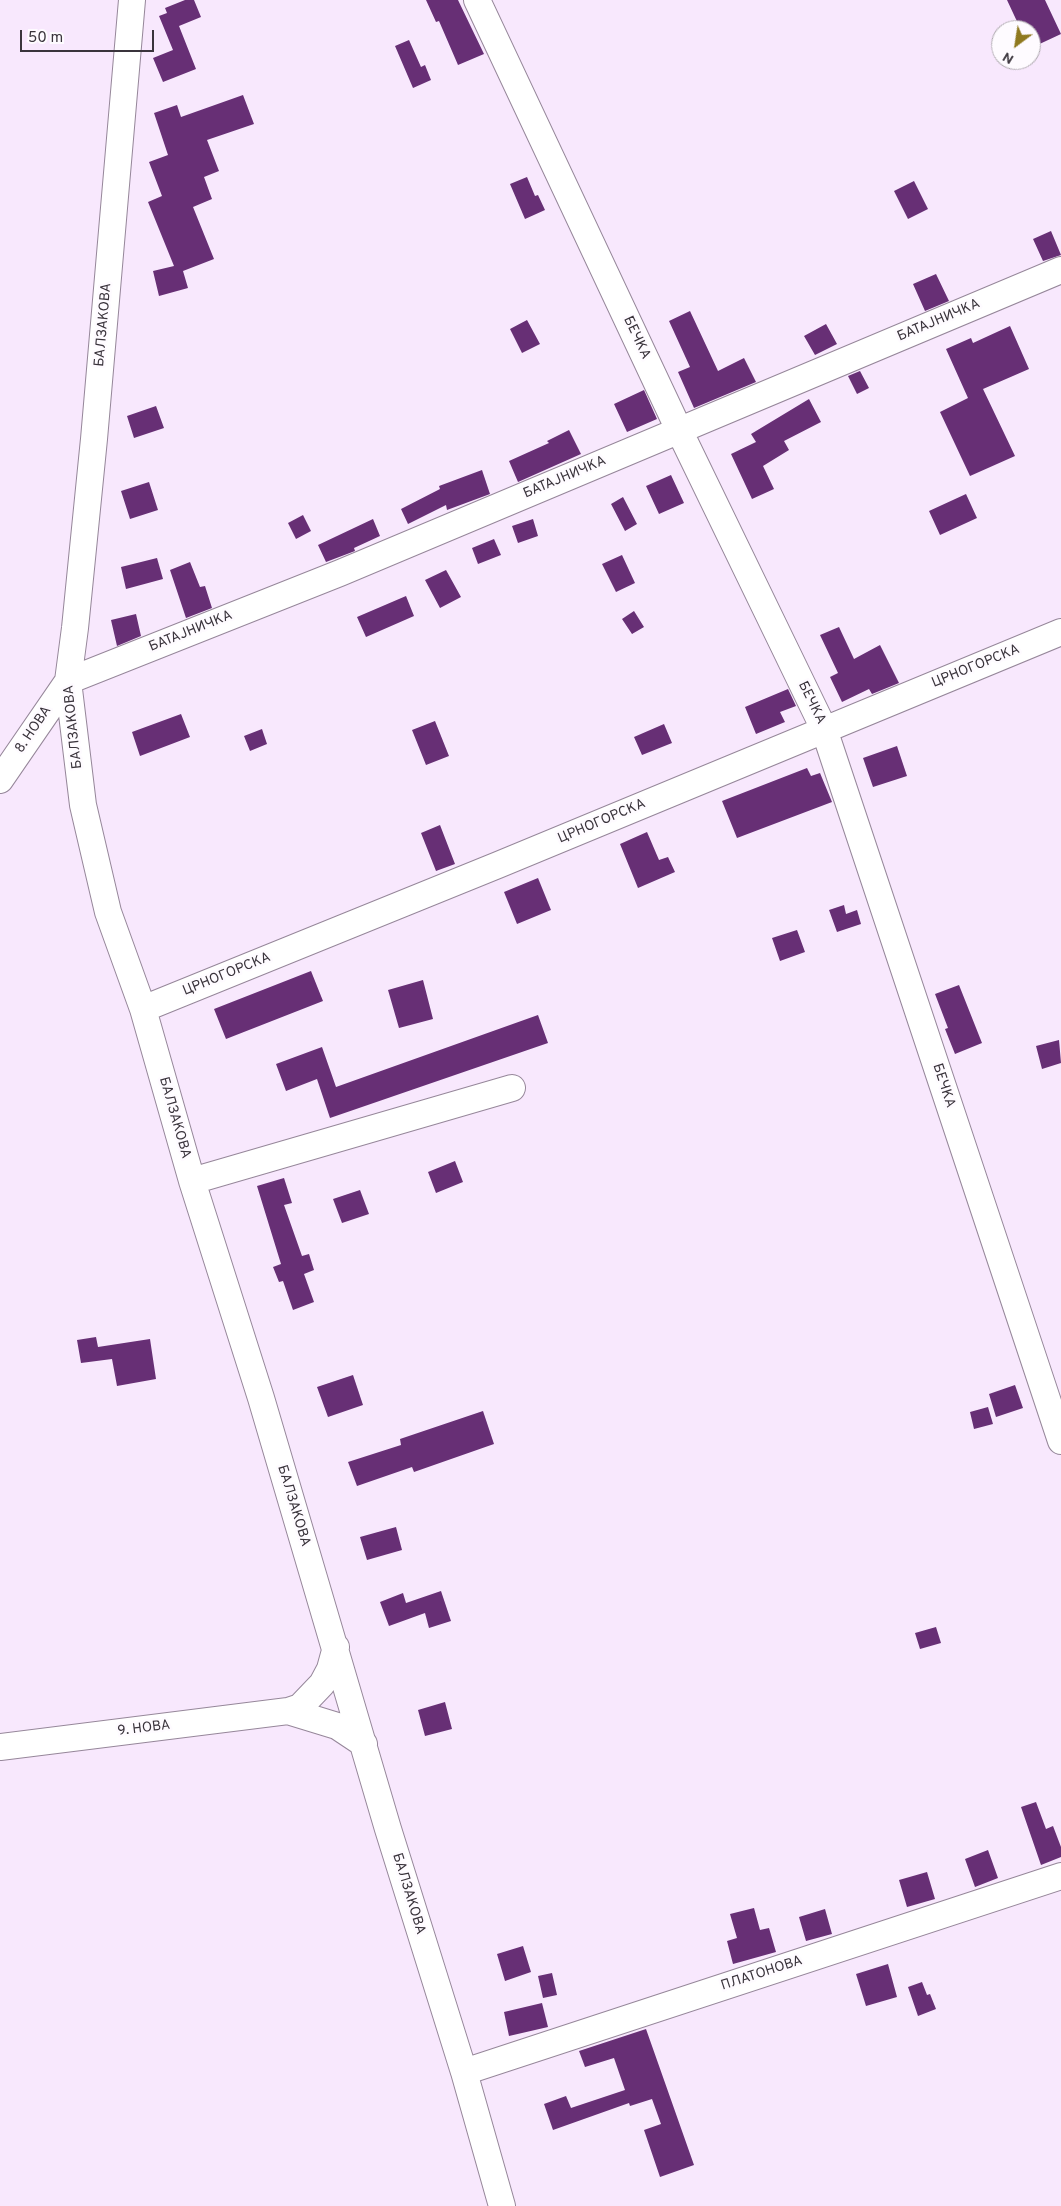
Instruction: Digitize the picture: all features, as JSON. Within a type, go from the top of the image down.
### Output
[{"type":"street","name":"БАЛЗАКОВА","points":[[132,0],[94,439],[68,681],[83,806],[108,912],[143,1009],[192,1180],[261,1398],[336,1647],[388,1830],[464,2072],[502,2206]]},
{"type":"street","name":"БЕЧКА","points":[[477,0],[679,430],[824,729],[1061,1441]]},
{"type":"street","name":"БАТАЈНИЧКА","points":[[68,681],[340,572],[1061,270]]},
{"type":"street","name":"ЦРНОГОРСКА","points":[[143,1009],[507,862],[1061,632]]},
{"type":"street","name":"8. НОВА","points":[[0,780],[68,681]]},
{"type":"street","points":[[192,1180],[512,1088]]},
{"type":"street","name":"9. НОВА","points":[[0,1747],[288,1711],[300,1707],[322,1684],[330,1669],[336,1647]]},
{"type":"street","name":"9. НОВА","points":[[288,1711],[337,1726],[364,1744]]},
{"type":"street","name":"ПЛАТОНОВА","points":[[464,2072],[1061,1876]]},
{"type":"building","points":[[185,0],[194,0],[201,17],[179,26],[196,69],[163,82],[153,58],[173,50],[159,16],[167,13],[165,8]]},
{"type":"building","points":[[426,0],[458,0],[484,54],[458,65],[439,21],[436,22]]},
{"type":"building","points":[[1007,0],[1045,0],[1061,34],[1041,43],[1041,20],[1016,20]]},
{"type":"building","points":[[409,40],[421,67],[425,65],[431,80],[413,88],[395,46]]},
{"type":"building","points":[[243,95],[254,124],[207,140],[219,171],[204,177],[212,199],[193,207],[214,259],[183,271],[188,288],[159,296],[153,271],[174,266],[148,202],[162,196],[149,162],[168,155],[154,113],[177,105],[181,117]]},
{"type":"building","points":[[527,177],[535,196],[538,195],[545,210],[525,219],[510,184]]},
{"type":"building","points":[[914,181],[928,209],[908,219],[894,191]]},
{"type":"building","points":[[1051,231],[1061,255],[1043,261],[1033,239]]},
{"type":"building","points":[[936,274],[949,301],[925,311],[913,284]]},
{"type":"building","points":[[690,311],[718,371],[744,358],[756,382],[694,408],[678,372],[690,367],[669,321]]},
{"type":"building","points":[[527,320],[540,344],[522,353],[510,329]]},
{"type":"building","points":[[826,324],[837,344],[815,355],[804,336]]},
{"type":"building","points":[[1010,326],[1029,369],[983,389],[1015,456],[970,476],[940,412],[968,398],[946,349],[971,338],[973,343]]},
{"type":"building","points":[[860,371],[869,388],[857,394],[848,376]]},
{"type":"building","points":[[644,390],[657,419],[627,432],[614,404]]},
{"type":"building","points":[[809,399],[821,422],[784,441],[789,450],[763,466],[774,489],[752,499],[731,454],[756,442],[751,434]]},
{"type":"building","points":[[156,406],[164,428],[134,438],[127,416]]},
{"type":"building","points":[[569,430],[581,454],[518,482],[509,461],[549,443],[547,441]]},
{"type":"building","points":[[482,470],[490,494],[447,510],[446,505],[408,524],[401,509],[440,489],[439,486]]},
{"type":"building","points":[[671,475],[684,503],[659,514],[646,486]]},
{"type":"building","points":[[149,482],[158,510],[130,519],[121,491]]},
{"type":"building","points":[[966,494],[977,518],[940,535],[929,511]]},
{"type":"building","points":[[623,497],[637,524],[625,531],[611,504]]},
{"type":"building","points":[[303,515],[311,531],[296,539],[288,523]]},
{"type":"building","points":[[373,519],[380,536],[354,548],[355,551],[326,562],[318,545]]},
{"type":"building","points":[[533,519],[538,536],[518,543],[512,526]]},
{"type":"building","points":[[494,539],[501,555],[478,564],[472,548]]},
{"type":"building","points":[[622,555],[635,583],[616,592],[602,564]]},
{"type":"building","points":[[157,558],[163,579],[126,589],[121,567]]},
{"type":"building","points":[[190,562],[200,587],[205,586],[212,608],[186,618],[170,570]]},
{"type":"building","points":[[446,570],[461,597],[440,608],[425,580]]},
{"type":"building","points":[[406,596],[414,616],[366,637],[357,617]]},
{"type":"building","points":[[634,611],[644,627],[632,634],[622,619]]},
{"type":"building","points":[[136,614],[141,636],[117,646],[111,620]]},
{"type":"building","points":[[839,627],[854,659],[880,645],[899,683],[872,694],[869,689],[842,702],[830,677],[838,673],[820,635]]},
{"type":"building","points":[[788,689],[796,706],[780,712],[785,722],[756,734],[745,707]]},
{"type":"building","points":[[181,714],[190,737],[140,756],[132,732]]},
{"type":"building","points":[[435,721],[449,756],[426,765],[412,730]]},
{"type":"building","points":[[664,724],[672,743],[642,755],[634,737]]},
{"type":"building","points":[[262,729],[267,744],[250,751],[244,736]]},
{"type":"building","points":[[897,746],[907,776],[873,787],[863,758]]},
{"type":"building","points":[[807,768],[811,776],[820,773],[832,802],[737,838],[722,801]]},
{"type":"building","points":[[440,825],[455,864],[436,871],[421,833]]},
{"type":"building","points":[[647,832],[659,860],[668,857],[675,872],[638,888],[620,844]]},
{"type":"building","points":[[538,878],[551,910],[517,924],[504,892]]},
{"type":"building","points":[[844,905],[846,914],[857,910],[861,924],[837,932],[829,910]]},
{"type":"building","points":[[797,930],[805,952],[780,961],[772,938]]},
{"type":"building","points":[[311,971],[323,1001],[226,1039],[214,1009]]},
{"type":"building","points":[[423,980],[433,1019],[399,1028],[388,990]]},
{"type":"building","points":[[959,985],[982,1043],[955,1054],[945,1029],[948,1028],[935,994]]},
{"type":"building","points":[[538,1015],[548,1043],[330,1118],[317,1079],[286,1091],[276,1064],[322,1047],[336,1087]]},
{"type":"building","points":[[1059,1040],[1061,1063],[1042,1069],[1036,1046]]},
{"type":"building","points":[[455,1161],[463,1182],[436,1193],[428,1172]]},
{"type":"building","points":[[284,1178],[292,1203],[284,1205],[302,1256],[309,1254],[314,1270],[304,1274],[314,1302],[293,1310],[283,1281],[279,1282],[273,1267],[281,1264],[257,1186]]},
{"type":"building","points":[[360,1190],[369,1214],[342,1223],[333,1199]]},
{"type":"building","points":[[96,1337],[98,1347],[150,1339],[156,1379],[117,1386],[112,1359],[81,1363],[77,1340]]},
{"type":"building","points":[[353,1375],[363,1405],[328,1417],[317,1387]]},
{"type":"building","points":[[1015,1385],[1023,1408],[996,1417],[989,1394]]},
{"type":"building","points":[[988,1407],[993,1424],[974,1429],[970,1412]]},
{"type":"building","points":[[483,1411],[494,1444],[414,1472],[412,1467],[357,1486],[348,1462],[401,1445],[400,1439]]},
{"type":"building","points":[[396,1527],[402,1550],[367,1560],[360,1537]]},
{"type":"building","points":[[441,1591],[451,1621],[429,1628],[425,1613],[389,1626],[380,1602],[403,1593],[406,1603]]},
{"type":"building","points":[[936,1627],[941,1643],[920,1649],[915,1633]]},
{"type":"building","points":[[445,1702],[452,1729],[425,1736],[418,1710]]},
{"type":"building","points":[[1036,1802],[1046,1829],[1053,1826],[1061,1847],[1061,1857],[1041,1865],[1021,1807]]},
{"type":"building","points":[[988,1850],[998,1878],[975,1887],[965,1859]]},
{"type":"building","points":[[927,1872],[935,1899],[907,1907],[899,1880]]},
{"type":"building","points":[[754,1908],[760,1930],[769,1928],[776,1952],[733,1964],[727,1941],[737,1938],[730,1914]]},
{"type":"building","points":[[825,1909],[832,1934],[806,1941],[799,1917]]},
{"type":"building","points":[[523,1946],[531,1972],[505,1981],[497,1954]]},
{"type":"building","points":[[888,1964],[897,1997],[866,2006],[856,1974]]},
{"type":"building","points":[[552,1973],[557,1995],[543,1998],[538,1976]]},
{"type":"building","points":[[922,1982],[927,1995],[930,1994],[936,2009],[918,2016],[908,1987]]},
{"type":"building","points":[[542,2003],[548,2027],[509,2036],[504,2012]]},
{"type":"building","points":[[646,2029],[694,2165],[660,2177],[644,2130],[661,2124],[652,2099],[630,2106],[629,2103],[553,2130],[544,2104],[566,2096],[571,2108],[625,2090],[614,2058],[585,2067],[579,2051]]}]
